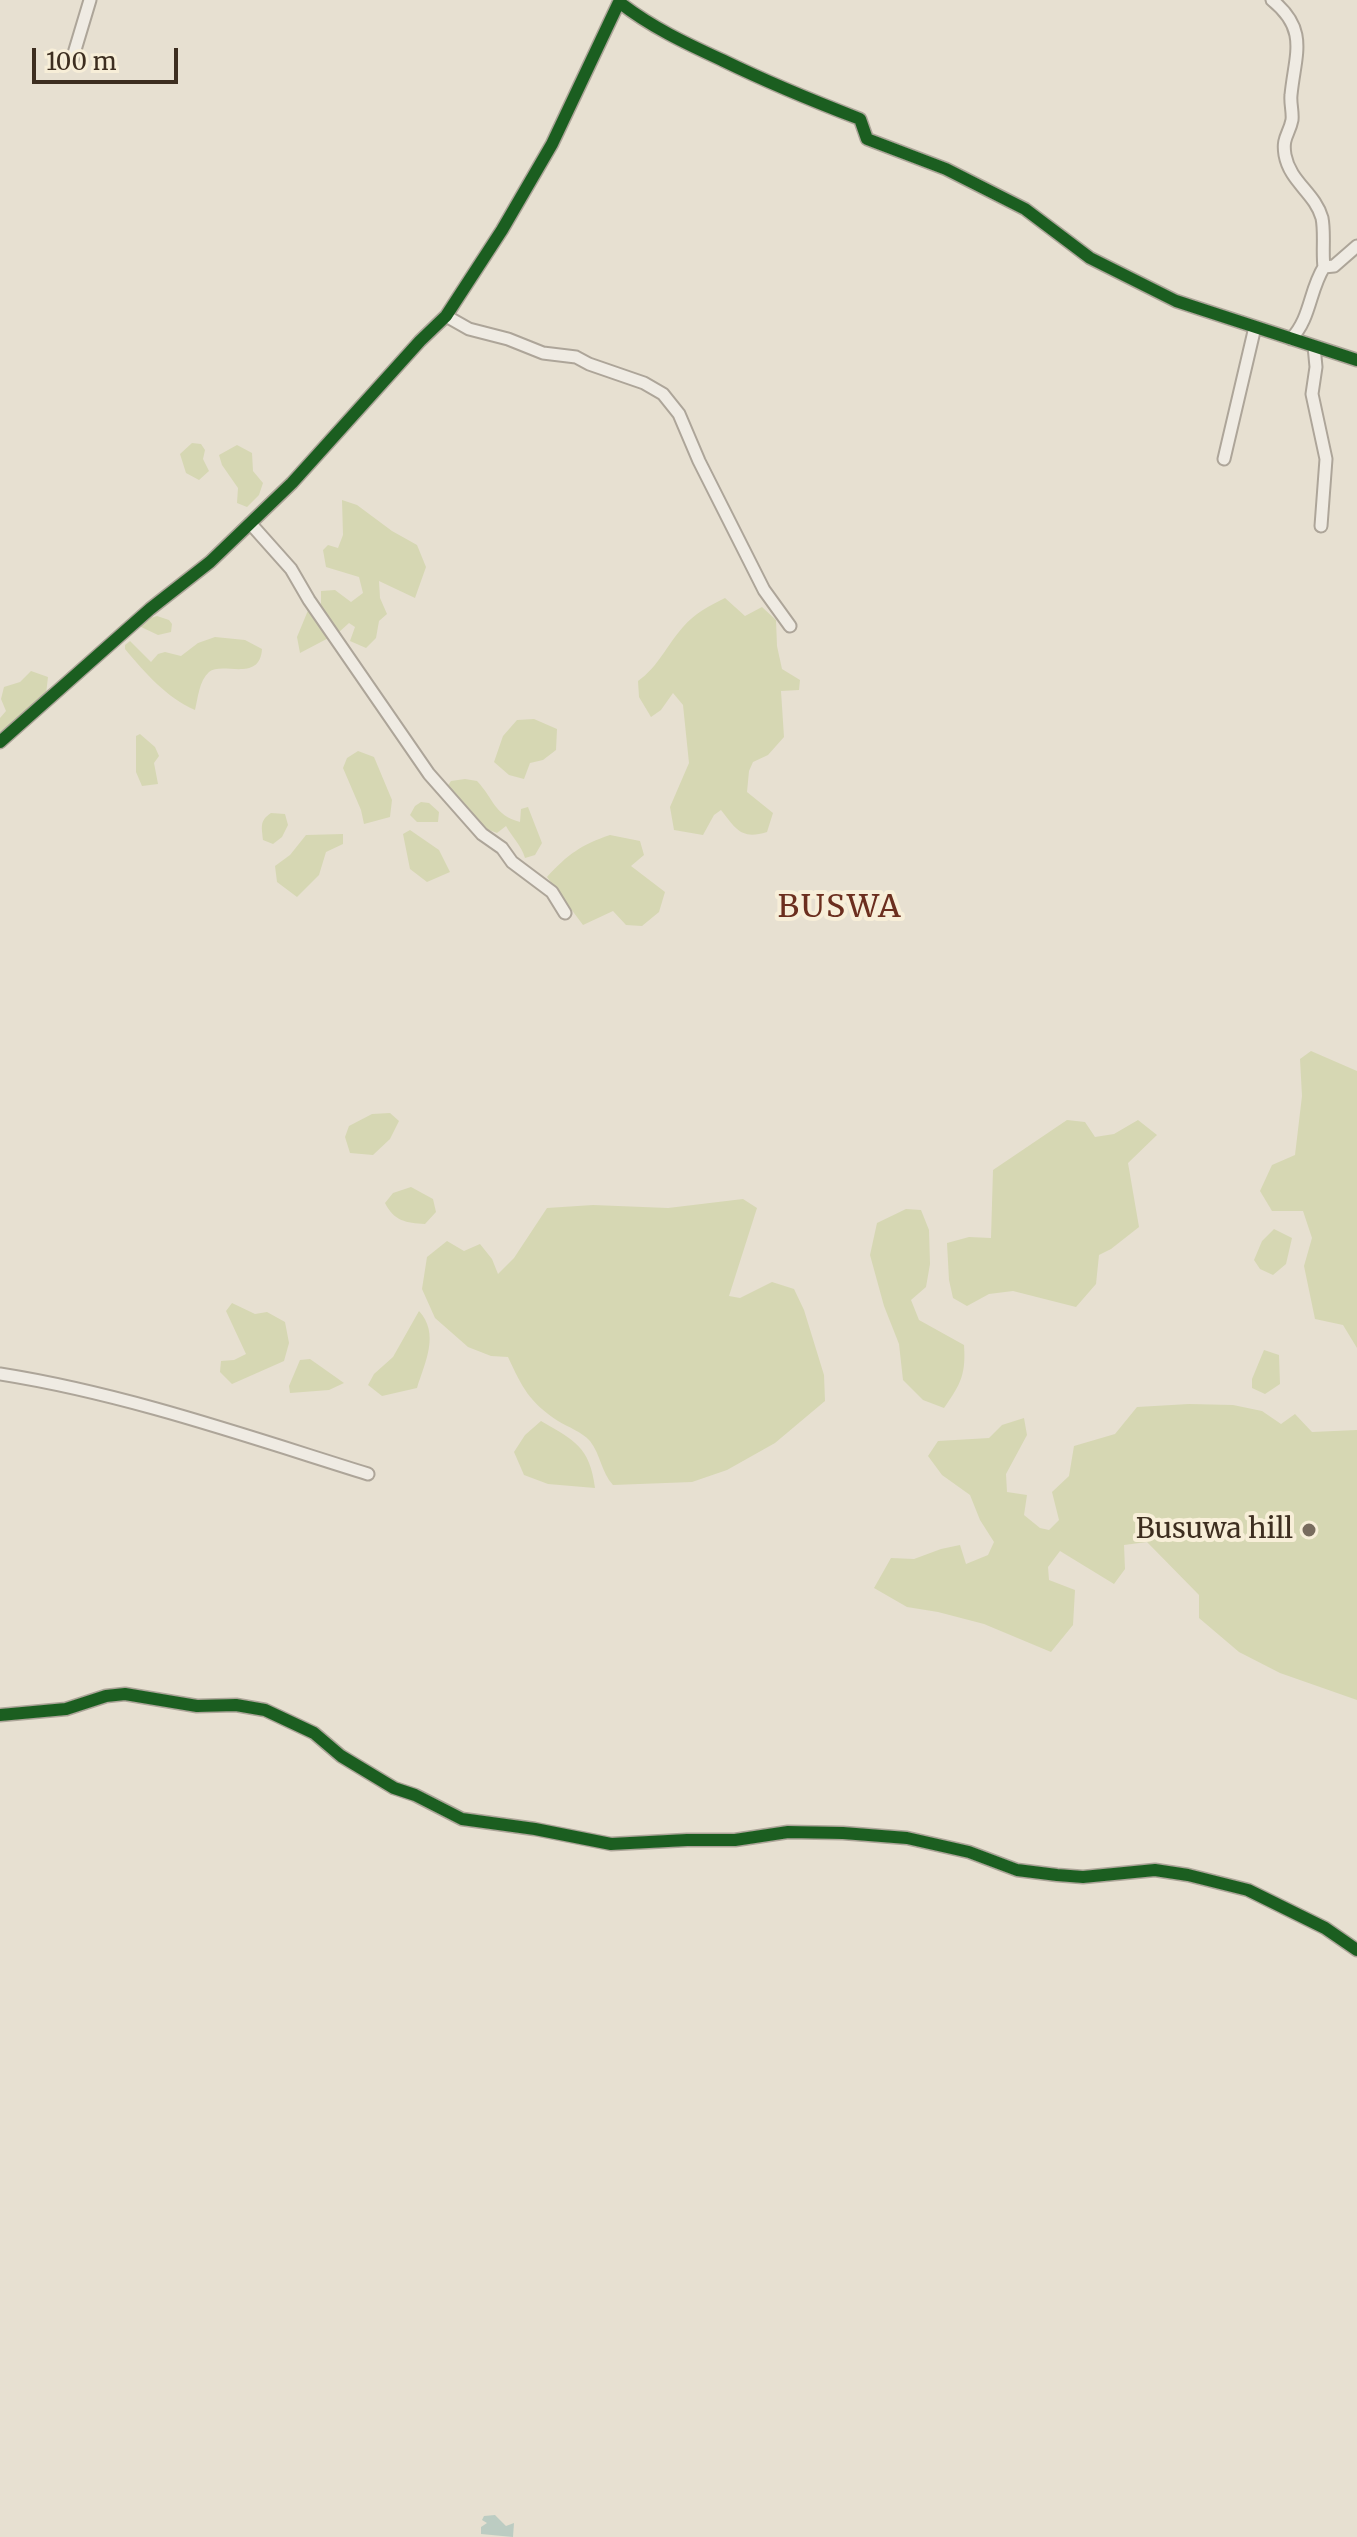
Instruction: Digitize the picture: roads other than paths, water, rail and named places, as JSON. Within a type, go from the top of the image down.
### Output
[{"type":"street","points":[[72,60],[90,0]]},
{"type":"street","points":[[1272,0],[1289,14],[1296,36],[1296,63],[1290,99],[1292,120],[1285,133],[1284,151],[1289,171],[1311,197],[1322,218],[1324,267],[1315,281],[1311,303],[1301,328],[1291,339]]},
{"type":"street","points":[[0,742],[150,609],[210,562],[328,444],[446,316],[502,230],[552,144],[619,1],[646,23],[687,44],[772,84],[860,119],[867,139],[946,169],[1025,209],[1090,258],[1176,301],[1357,360]]},
{"type":"street","points":[[1324,267],[1334,266],[1357,246]]},
{"type":"street","points":[[446,316],[469,329],[508,339],[543,353],[576,357],[644,383],[663,394],[679,414],[699,461],[764,590],[790,626]]},
{"type":"street","points":[[1224,459],[1255,327]]},
{"type":"street","points":[[1314,346],[1316,367],[1312,394],[1326,459],[1321,526]]},
{"type":"street","points":[[250,523],[291,569],[429,774],[482,834],[502,848],[512,862],[552,892],[565,913]]},
{"type":"street","points":[[0,1374],[63,1384],[150,1405],[368,1474]]},
{"type":"street","points":[[0,1715],[66,1709],[106,1696],[125,1694],[197,1706],[236,1705],[265,1710],[314,1733],[341,1756],[394,1788],[462,1819],[611,1844],[735,1840],[788,1832],[843,1833],[907,1838],[969,1852],[1017,1870],[1057,1875],[1083,1877],[1155,1870],[1248,1890],[1325,1928],[1357,1950]]},
{"type":"place","name":"Busuwa hill","points":[[1309,1530]]},
{"type":"district","name":"BUSWA","points":[[840,908]]}]
